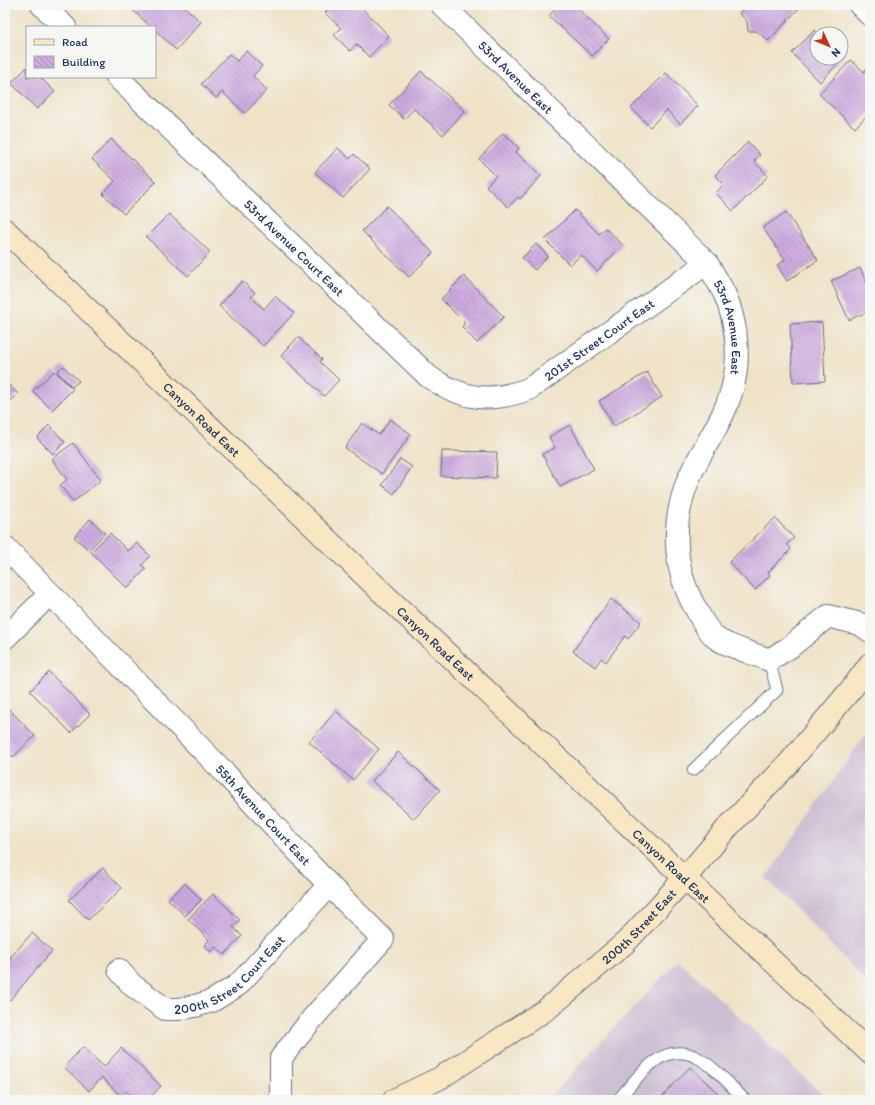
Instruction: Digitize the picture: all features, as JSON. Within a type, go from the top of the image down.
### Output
[{"type":"main road","name":"Canyon Road East","points":[[5,230],[574,774],[870,1053]]},
{"type":"main road","name":"200th Street East","points":[[394,1100],[440,1078],[547,1009],[626,942],[685,878],[729,826],[789,763],[853,687],[870,664]]},
{"type":"street","points":[[42,5],[64,26]]},
{"type":"street","name":"53rd Avenue East","points":[[442,5],[707,263],[725,295],[729,308],[736,347],[734,381],[723,414],[689,479],[682,500],[676,535],[678,560],[682,580],[690,599],[704,624],[717,639],[769,660]]},
{"type":"street","points":[[860,5],[870,15]]},
{"type":"street","name":"53rd Avenue Court East","points":[[118,78],[428,377],[456,393],[483,397]]},
{"type":"street","name":"201st Street Court East","points":[[483,397],[495,398],[529,389],[707,263]]},
{"type":"street","name":"55th Avenue Court East","points":[[5,547],[222,770],[329,885],[383,940],[312,1019],[281,1058],[282,1100]]},
{"type":"street","points":[[5,638],[50,594]]},
{"type":"street","points":[[769,660],[790,647],[828,616],[860,624],[870,630]]},
{"type":"street","name":"200th Street Court East","points":[[119,970],[132,985],[165,1009],[178,1009],[212,1001],[238,985],[329,885]]},
{"type":"lane","points":[[693,770],[777,690],[769,660]]},
{"type":"lane","points":[[618,1100],[653,1062],[666,1054],[679,1051],[693,1054],[703,1060],[745,1100]]},
{"type":"shaded area","points":[[870,728],[870,985],[766,878]]},
{"type":"shaded area","points":[[678,960],[828,1100],[547,1100]]},
{"type":"building","points":[[127,5],[183,5],[201,22],[176,50],[156,31],[156,26],[150,26]]},
{"type":"building","points":[[333,5],[359,5],[389,36],[369,57],[356,44],[350,51],[334,35],[341,28],[325,13]]},
{"type":"building","points":[[559,5],[574,5],[609,39],[592,56],[549,16]]},
{"type":"building","points":[[747,5],[802,5],[768,41],[757,31],[748,31],[747,21],[739,13]]},
{"type":"building","points":[[809,36],[809,66],[835,66],[820,82],[792,53]]},
{"type":"building","points":[[246,51],[262,66],[253,76],[267,90],[245,113],[222,92],[216,98],[201,84],[229,54],[237,61]]},
{"type":"building","points":[[851,60],[864,72],[867,68],[870,71],[870,112],[855,128],[819,94],[845,66],[849,66],[849,62]]},
{"type":"building","points":[[26,68],[26,78],[41,78],[55,92],[37,109],[11,83]]},
{"type":"building","points":[[421,71],[465,111],[443,135],[414,109],[404,119],[389,105]]},
{"type":"building","points":[[666,73],[698,106],[680,124],[667,110],[650,127],[631,108]]},
{"type":"building","points":[[503,133],[519,148],[516,152],[541,176],[520,199],[518,197],[508,207],[486,186],[496,176],[479,159]]},
{"type":"building","points":[[111,139],[156,182],[124,214],[103,194],[115,181],[92,159]]},
{"type":"building","points":[[748,142],[760,155],[754,161],[768,176],[733,211],[716,193],[724,184],[715,175]]},
{"type":"building","points":[[338,148],[350,159],[354,154],[370,169],[343,198],[315,172]]},
{"type":"building","points":[[387,206],[433,253],[409,277],[362,231]]},
{"type":"building","points":[[575,210],[599,234],[605,228],[623,245],[597,271],[581,255],[570,265],[545,240]]},
{"type":"building","points":[[786,212],[818,260],[787,281],[777,265],[785,260],[763,228]]},
{"type":"building","points":[[169,214],[210,252],[188,276],[146,237]]},
{"type":"building","points":[[536,244],[548,256],[535,270],[522,258]]},
{"type":"building","points":[[860,268],[870,290],[870,310],[849,320],[831,281]]},
{"type":"building","points":[[464,276],[504,317],[477,343],[462,327],[465,323],[441,299]]},
{"type":"building","points":[[242,281],[255,293],[251,297],[264,309],[275,296],[294,313],[263,346],[219,306]]},
{"type":"building","points":[[822,322],[825,381],[793,383],[790,324]]},
{"type":"building","points":[[298,337],[322,359],[320,362],[339,380],[324,396],[281,356]]},
{"type":"building","points":[[63,366],[79,381],[72,387],[57,372]]},
{"type":"building","points":[[54,371],[73,389],[52,410],[33,391]]},
{"type":"building","points":[[647,372],[662,397],[614,426],[599,401]]},
{"type":"building","points":[[5,381],[18,394],[5,407]]},
{"type":"building","points":[[390,419],[411,434],[382,474],[345,448],[362,423],[379,435]]},
{"type":"building","points":[[49,425],[65,442],[53,454],[37,438]]},
{"type":"building","points":[[570,425],[594,469],[560,487],[542,454],[555,448],[549,437]]},
{"type":"building","points":[[73,443],[101,480],[73,502],[60,485],[67,480],[52,459]]},
{"type":"building","points":[[442,451],[497,452],[496,478],[441,476]]},
{"type":"building","points":[[400,459],[412,467],[394,494],[382,485]]},
{"type":"building","points":[[775,518],[794,538],[787,544],[791,549],[768,572],[770,575],[755,590],[729,562]]},
{"type":"building","points":[[90,519],[105,533],[89,550],[74,537]]},
{"type":"building","points":[[110,533],[128,551],[137,543],[150,556],[142,565],[146,569],[127,588],[91,552]]},
{"type":"building","points":[[611,599],[641,622],[628,639],[625,636],[606,662],[601,658],[595,667],[573,651]]},
{"type":"building","points":[[49,672],[90,714],[71,733],[30,691]]},
{"type":"building","points":[[9,709],[35,736],[13,757],[6,750],[5,751],[5,713]]},
{"type":"building","points":[[336,711],[379,749],[353,780],[309,742]]},
{"type":"building","points":[[398,752],[440,790],[414,819],[372,781]]},
{"type":"building","points":[[103,868],[122,888],[88,920],[69,900]]},
{"type":"building","points":[[185,883],[201,900],[185,916],[168,899]]},
{"type":"building","points":[[213,894],[240,920],[233,927],[242,936],[224,955],[216,947],[211,952],[204,946],[209,940],[188,919]]},
{"type":"building","points":[[32,933],[52,951],[10,1000],[5,995],[5,953],[10,958]]},
{"type":"building","points":[[83,1047],[104,1067],[121,1048],[161,1086],[148,1100],[135,1100],[126,1091],[121,1097],[102,1077],[89,1091],[64,1067]]},
{"type":"building","points":[[690,1067],[725,1100],[659,1100]]}]
